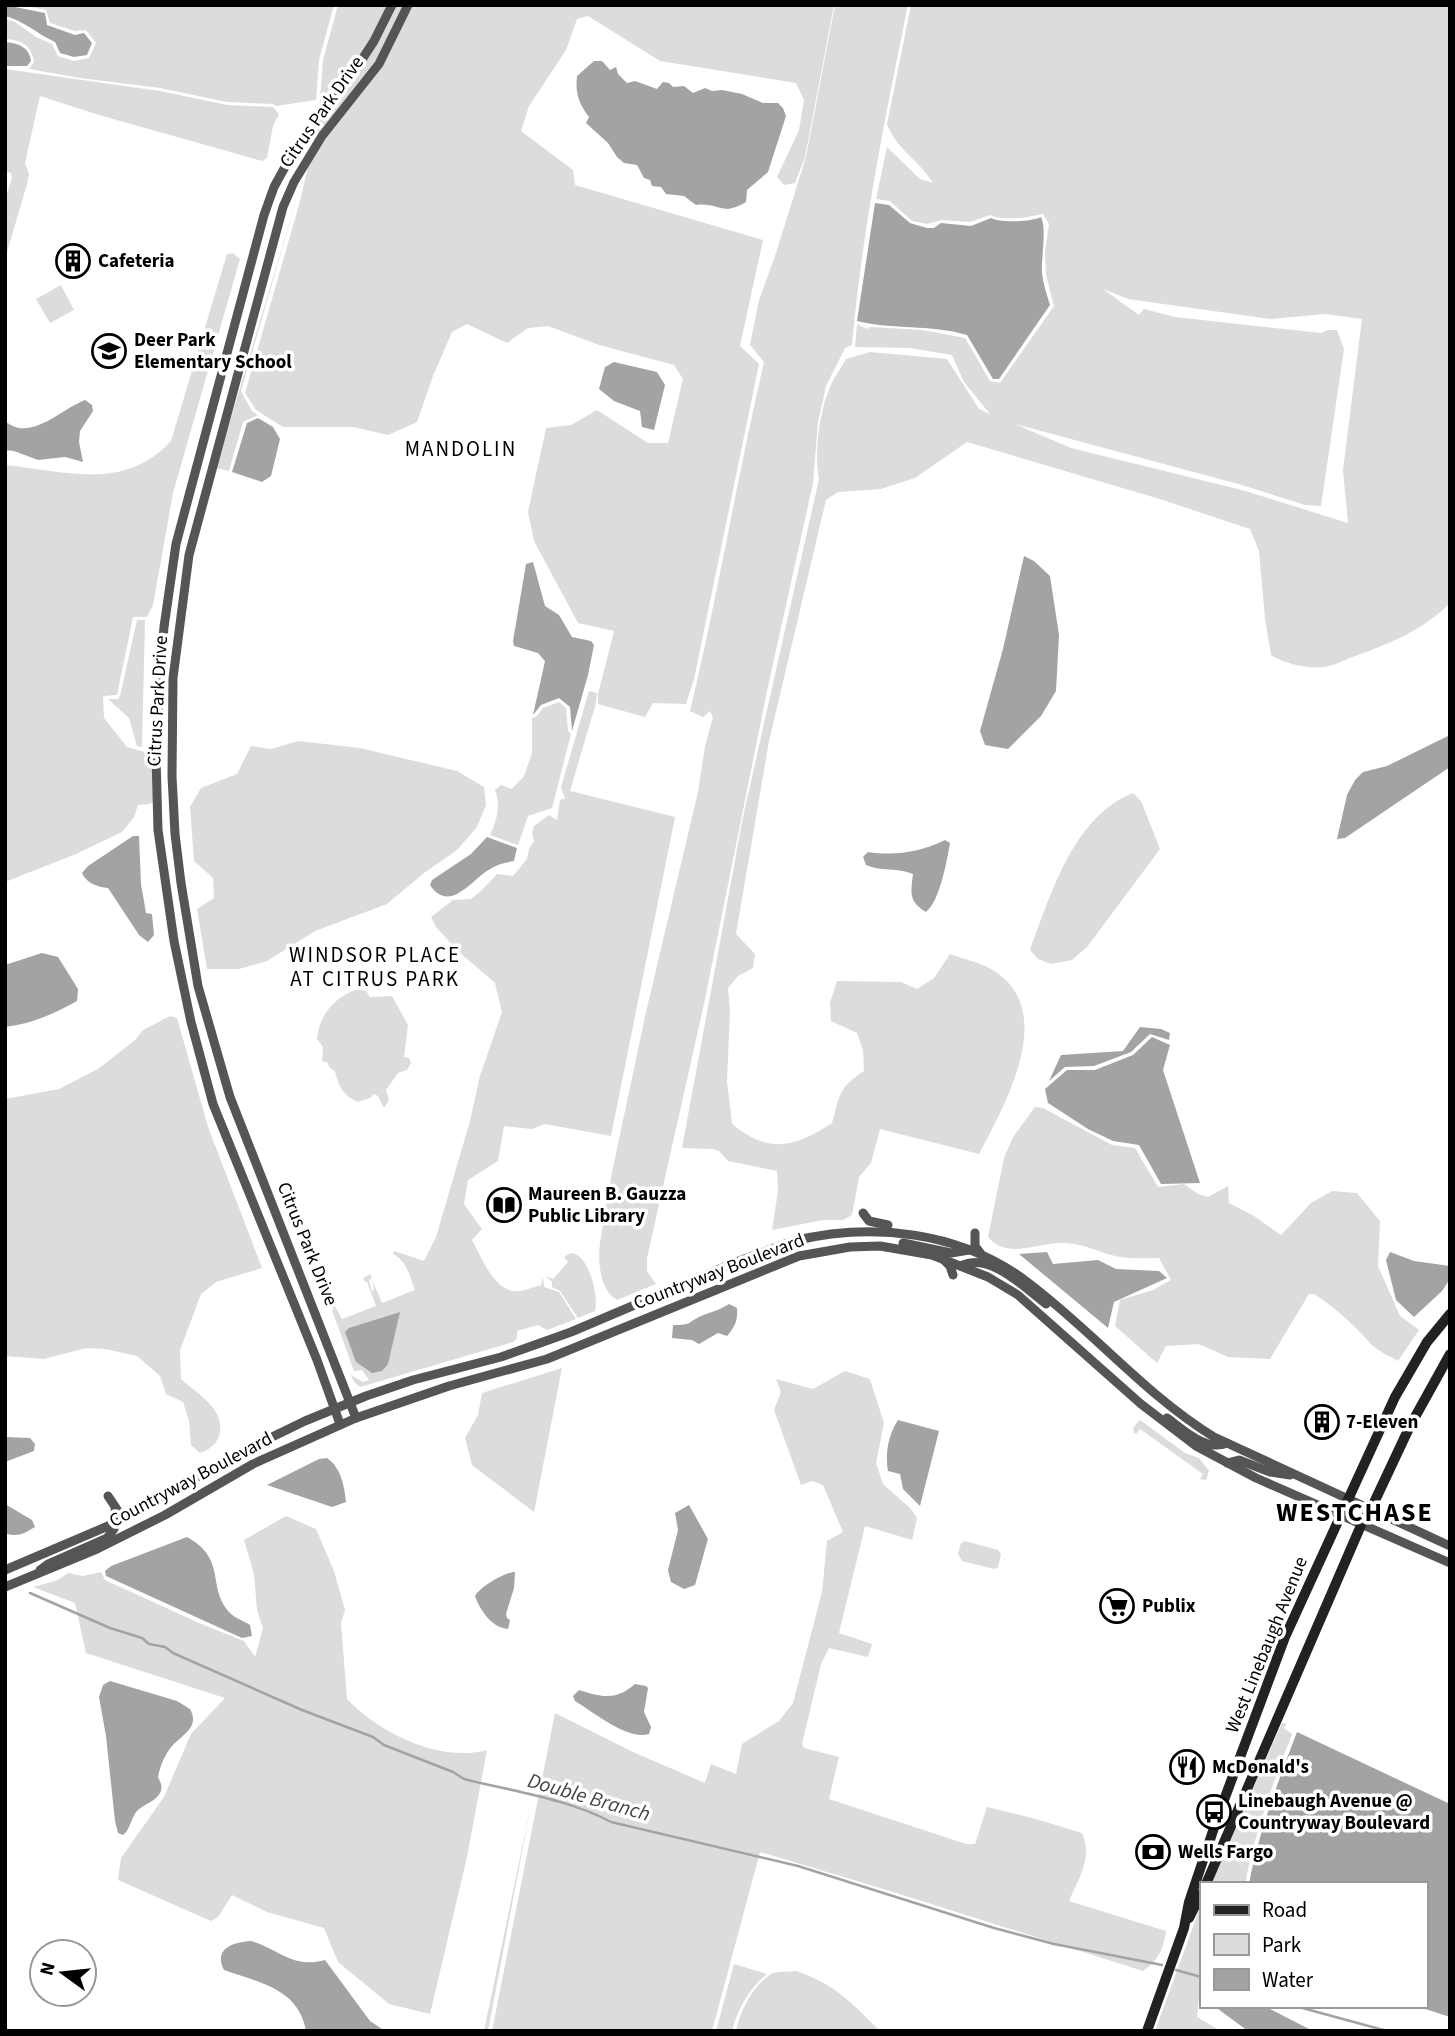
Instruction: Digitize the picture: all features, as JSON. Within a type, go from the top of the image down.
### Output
[{"type":"main road","name":"West Linebaugh Avenue","points":[[1184,1928],[1189,1902],[1210,1841],[1285,1637],[1405,1377],[1427,1342],[1450,1314]]},
{"type":"main road","name":"West Linebaugh Avenue","points":[[1207,1882],[1362,1523],[1410,1426],[1450,1354]]},
{"type":"main road","points":[[1248,1738],[1265,1745]]},
{"type":"main road","name":"West Linebaugh Avenue","points":[[1147,2031],[1184,1928],[1200,1896]]},
{"type":"street","name":"Citrus Park Drive","points":[[340,1424],[317,1360],[213,1104],[191,1022],[174,941],[158,830],[156,756],[160,672],[169,585],[178,533],[264,215],[274,187],[297,145],[350,78],[374,41],[392,5]]},
{"type":"street","name":"Citrus Park Drive","points":[[356,1418],[230,1097],[198,986],[175,834],[173,678],[183,595],[196,524],[283,207],[294,182],[322,136],[379,64],[408,5]]},
{"type":"street","points":[[863,1213],[874,1223],[908,1228],[939,1240]]},
{"type":"street","name":"Countryway Boulevard","points":[[5,1570],[116,1523],[245,1450],[334,1409],[413,1380],[532,1346],[793,1241],[835,1232],[888,1231],[939,1240],[969,1250],[1025,1280],[1185,1419],[1227,1443],[1450,1546]]},
{"type":"street","points":[[975,1233],[975,1246],[985,1258]]},
{"type":"street","points":[[850,1247],[883,1242],[914,1244],[951,1253],[969,1250]]},
{"type":"street","name":"Countryway Boulevard","points":[[5,1587],[124,1536],[253,1464],[340,1424],[449,1386],[537,1362],[799,1256],[850,1247],[890,1248],[939,1257],[962,1265],[1018,1295],[1143,1407],[1196,1446],[1227,1463],[1450,1563]]},
{"type":"street","points":[[939,1257],[950,1266],[953,1275]]},
{"type":"street","points":[[736,1262],[743,1278]]},
{"type":"street","points":[[962,1265],[978,1262],[989,1266],[1073,1322]]},
{"type":"street","points":[[612,1315],[618,1331]]},
{"type":"street","points":[[532,1346],[537,1362]]},
{"type":"street","points":[[1160,1399],[1146,1399],[1143,1407],[1154,1410],[1209,1444],[1220,1446],[1227,1443]]},
{"type":"street","points":[[1227,1463],[1239,1460],[1270,1472],[1298,1476]]},
{"type":"street","points":[[31,1578],[48,1564],[107,1538],[116,1523],[115,1510],[108,1496]]},
{"type":"street","points":[[115,1510],[133,1513]]},
{"type":"green space","points":[[22,5],[334,5],[319,60],[316,100],[276,106],[227,102],[160,88],[29,69],[34,62],[31,51],[21,42],[5,39],[5,19],[52,44],[58,56],[74,61],[89,58],[96,43],[86,30],[75,31],[50,23],[46,10]]},
{"type":"green space","points":[[338,5],[834,5],[805,157],[795,183],[784,185],[777,177],[799,130],[804,100],[796,83],[660,61],[588,16],[577,19],[566,50],[529,106],[521,131],[573,170],[575,185],[763,240],[740,346],[759,364],[694,679],[686,704],[653,703],[645,717],[598,704],[598,694],[614,631],[578,623],[534,541],[528,512],[546,428],[571,425],[597,410],[648,443],[668,443],[683,379],[674,365],[599,345],[548,326],[528,328],[507,343],[467,324],[452,332],[417,422],[388,435],[353,427],[283,427],[256,410],[245,393],[299,205],[318,125],[323,60]]},
{"type":"green space","points":[[835,5],[908,5],[868,217],[852,345],[845,348],[826,386],[818,422],[813,483],[767,691],[704,1004],[647,1258],[647,1271],[656,1284],[617,1300],[603,1282],[599,1258],[600,1243],[611,1177],[646,1012],[713,717],[710,711],[703,717],[690,711],[764,362],[750,345],[759,300],[806,157]]},
{"type":"green space","points":[[911,5],[1450,5],[1450,603],[1428,622],[1390,642],[1331,666],[1304,666],[1271,655],[1259,551],[1250,529],[1163,500],[967,442],[915,478],[881,489],[838,492],[826,500],[769,741],[736,934],[755,954],[753,968],[738,976],[728,988],[730,1012],[727,1081],[732,1124],[758,1140],[782,1144],[806,1138],[832,1123],[841,1093],[849,1082],[864,1071],[863,1050],[857,1033],[831,1021],[830,1003],[837,981],[901,982],[917,989],[934,978],[950,954],[991,969],[1011,986],[1022,1008],[1024,1032],[1021,1058],[1012,1084],[979,1154],[880,1129],[871,1163],[859,1177],[852,1215],[843,1220],[823,1220],[772,1230],[778,1191],[777,1171],[728,1161],[719,1151],[712,1149],[682,1148],[743,817],[819,479],[817,445],[826,397],[846,359],[870,352],[947,359],[979,409],[990,414],[964,382],[952,355],[910,348],[855,347],[857,324],[867,329],[922,330],[965,338],[990,381],[1000,383],[1054,306],[1046,275],[1045,252],[1049,224],[1043,214],[1009,219],[990,215],[970,222],[942,220],[927,224],[912,221],[890,201],[876,199],[887,147],[920,179],[933,183],[896,141],[887,124]],"holes":[[[1103,289],[1128,299],[1270,319],[1325,314],[1362,319],[1343,470],[1348,523],[1242,490],[1071,448],[1015,424],[1242,485],[1305,505],[1321,506],[1344,349],[1337,330],[1321,333],[1175,317],[1144,309],[1139,315]]]},
{"type":"green space","points":[[5,69],[160,91],[227,105],[273,107],[279,114],[273,126],[267,158],[262,161],[40,96],[25,163],[29,174],[27,184],[5,259],[5,201],[12,177],[11,173],[5,171]]},
{"type":"green space","points":[[298,194],[241,391],[252,411],[258,415],[243,422],[229,471],[216,468]]},
{"type":"green space","points":[[233,253],[240,259],[173,493],[153,605],[147,617],[133,617],[117,695],[103,696],[104,718],[127,747],[152,754],[156,764],[156,800],[138,805],[134,817],[122,832],[76,854],[5,882],[5,465],[72,473],[114,473],[153,457],[171,441],[227,254]]},
{"type":"green space","points":[[61,285],[74,310],[50,323],[36,299]]},
{"type":"green space","points":[[137,620],[145,620],[142,747],[137,746],[129,718],[108,699],[118,699],[120,696]]},
{"type":"green space","points":[[589,691],[597,693],[596,703],[570,791],[675,817],[611,1136],[545,1124],[532,1129],[504,1126],[498,1161],[468,1180],[464,1204],[482,1229],[472,1240],[494,1278],[507,1289],[521,1291],[541,1285],[543,1277],[544,1287],[559,1292],[576,1319],[547,1330],[538,1325],[517,1331],[517,1338],[513,1342],[360,1387],[351,1375],[363,1382],[369,1380],[362,1370],[354,1371],[329,1300],[331,1299],[342,1319],[376,1306],[363,1278],[370,1274],[372,1291],[372,1280],[382,1303],[415,1290],[405,1265],[393,1254],[394,1251],[424,1261],[436,1237],[470,1121],[480,1076],[502,1012],[495,983],[459,952],[436,927],[431,917],[453,900],[471,899],[497,874],[513,876],[527,859],[534,841],[534,826],[549,815],[557,820],[560,800],[565,798],[561,787]]},
{"type":"green space","points":[[559,702],[566,708],[568,731],[571,734],[552,808],[528,816],[518,845],[490,835],[497,813],[495,790],[501,785],[512,789],[524,776],[532,753],[532,718],[543,708]]},
{"type":"green space","points":[[298,741],[360,748],[457,771],[484,787],[486,805],[477,827],[457,850],[387,904],[315,931],[267,961],[239,969],[207,969],[197,909],[214,898],[213,878],[194,861],[190,807],[201,788],[237,774],[251,746],[271,749]]},
{"type":"green space","points":[[1133,793],[1141,801],[1160,849],[1087,947],[1072,960],[1051,964],[1038,959],[1030,950],[1067,860],[1095,820],[1112,804]]},
{"type":"green space","points":[[359,989],[366,991],[370,997],[392,996],[408,1025],[404,1057],[409,1058],[411,1063],[407,1070],[398,1073],[386,1090],[389,1100],[384,1108],[374,1094],[358,1102],[345,1094],[335,1071],[327,1062],[322,1061],[323,1047],[317,1039],[321,1022],[330,1007],[343,996]]},
{"type":"green space","points":[[170,1016],[177,1018],[208,1127],[262,1268],[216,1282],[201,1294],[180,1350],[181,1379],[211,1405],[220,1422],[217,1441],[200,1453],[191,1445],[189,1421],[183,1402],[166,1394],[160,1376],[137,1356],[86,1348],[44,1359],[5,1356],[5,1099],[59,1089],[98,1069],[135,1040],[143,1030]]},
{"type":"green space","points":[[1035,1107],[1043,1108],[1112,1145],[1135,1148],[1158,1187],[1184,1184],[1198,1194],[1208,1197],[1228,1186],[1229,1203],[1281,1235],[1311,1203],[1332,1191],[1357,1193],[1380,1221],[1378,1266],[1400,1316],[1419,1330],[1398,1361],[1372,1345],[1330,1305],[1314,1294],[1309,1294],[1270,1359],[1228,1357],[1199,1344],[1166,1346],[1157,1363],[1115,1326],[1120,1300],[1153,1290],[1171,1280],[1159,1258],[1120,1257],[1066,1243],[1005,1248],[988,1237],[1004,1158],[1013,1137]]},
{"type":"green space","points":[[571,1253],[577,1255],[588,1268],[596,1305],[595,1311],[578,1318],[560,1291],[552,1287],[552,1282],[545,1276],[553,1279],[568,1262],[564,1257]]},
{"type":"green space","points":[[562,1368],[534,1512],[472,1465],[465,1438],[478,1415],[482,1393]]},
{"type":"green space","points":[[845,1371],[870,1379],[884,1423],[876,1463],[883,1484],[910,1508],[917,1518],[912,1540],[865,1526],[839,1633],[872,1644],[868,1657],[829,1648],[821,1664],[802,1744],[804,1748],[839,1757],[829,1799],[966,1844],[975,1844],[987,1807],[1082,1833],[1085,1859],[1069,1901],[1166,1931],[1159,1954],[1143,1971],[760,1852],[712,2031],[492,2031],[555,1713],[633,1752],[705,1783],[711,1764],[736,1774],[742,1744],[779,1721],[793,1703],[822,1592],[827,1541],[843,1532],[823,1485],[812,1481],[801,1485],[774,1410],[781,1392],[776,1379],[813,1389]]},
{"type":"green space","points":[[1140,1420],[1185,1453],[1199,1458],[1209,1471],[1206,1480],[1200,1479],[1203,1474],[1140,1429],[1134,1433],[1133,1428]]},
{"type":"green space","points":[[286,1516],[316,1529],[334,1571],[345,1610],[341,1623],[347,1699],[393,1734],[430,1749],[469,1753],[487,1750],[467,1857],[430,2014],[389,2004],[338,1962],[324,1928],[267,1912],[232,1895],[218,1917],[211,1921],[118,1880],[121,1858],[164,1797],[191,1734],[225,1698],[86,1653],[75,1603],[33,1587],[58,1580],[68,1573],[83,1576],[101,1572],[105,1580],[244,1641],[255,1657],[263,1628],[257,1610],[254,1574],[244,1540]]},
{"type":"green space","points":[[965,1541],[998,1550],[1001,1554],[998,1567],[994,1569],[962,1561],[958,1554],[961,1543]]},
{"type":"green space","points":[[1282,1723],[1286,1723],[1284,1728],[1292,1734],[1265,1808],[1245,1882],[1212,1882]]},
{"type":"green space","points":[[531,1805],[488,2031],[484,2031]]},
{"type":"green space","points":[[1200,1908],[1200,1989],[1197,2017],[1221,2031],[1155,2031]]},
{"type":"green space","points":[[734,1964],[767,1974],[745,2000],[732,2031],[716,2031]]},
{"type":"green space","points":[[796,1971],[832,1988],[880,2031],[736,2031],[744,2006],[760,1983],[773,1973]]},
{"type":"water","points":[[5,5],[45,13],[47,25],[75,35],[84,33],[92,43],[87,55],[74,57],[60,53],[55,42],[5,16]]},
{"type":"water","points":[[5,42],[25,49],[31,61],[27,66],[5,66]]},
{"type":"water","points":[[594,61],[602,61],[610,70],[616,67],[618,74],[627,83],[635,81],[657,89],[663,82],[673,87],[684,86],[693,93],[705,88],[712,91],[722,90],[742,94],[763,103],[778,103],[786,116],[768,172],[747,190],[746,202],[725,209],[696,205],[684,196],[666,194],[661,187],[652,186],[637,165],[624,163],[617,157],[608,143],[586,123],[589,117],[577,93],[577,76]]},
{"type":"water","points":[[875,203],[889,205],[910,223],[927,228],[934,228],[941,223],[971,226],[991,218],[1016,221],[1041,217],[1044,236],[1042,272],[1050,305],[999,379],[993,379],[967,335],[939,329],[857,321]]},
{"type":"water","points":[[614,362],[657,372],[665,385],[654,430],[642,427],[640,411],[614,401],[599,389],[605,367]]},
{"type":"water","points":[[85,400],[92,405],[93,411],[80,431],[83,462],[65,457],[38,460],[5,450],[5,421],[15,427],[35,426]]},
{"type":"water","points":[[258,418],[273,427],[280,439],[271,476],[262,482],[232,472],[247,423]]},
{"type":"water","points":[[1024,556],[1034,561],[1050,576],[1059,635],[1056,691],[1041,716],[1008,749],[985,745],[980,731],[1003,649]]},
{"type":"water","points":[[533,562],[545,606],[559,615],[572,637],[591,641],[594,645],[572,731],[570,707],[559,698],[541,705],[533,715],[545,661],[538,653],[514,646],[526,564]]},
{"type":"water","points":[[1450,735],[1450,767],[1345,838],[1337,839],[1347,795],[1363,772],[1387,766]]},
{"type":"water","points":[[133,836],[139,836],[141,884],[146,913],[152,914],[154,935],[148,942],[139,935],[108,888],[93,884],[82,873],[88,866]]},
{"type":"water","points":[[487,837],[517,848],[514,861],[490,869],[452,896],[437,893],[430,885],[432,880],[471,854]]},
{"type":"water","points":[[945,840],[950,843],[942,880],[931,907],[926,912],[913,900],[913,874],[866,865],[863,857],[868,852],[888,854],[917,850]]},
{"type":"water","points":[[42,953],[58,957],[78,989],[77,1001],[42,1018],[5,1027],[5,965]]},
{"type":"water","points":[[1140,1027],[1161,1029],[1170,1033],[1169,1040],[1150,1034],[1131,1052],[1094,1066],[1065,1067],[1049,1081],[1061,1055],[1123,1051]]},
{"type":"water","points":[[1152,1037],[1170,1045],[1163,1070],[1200,1183],[1161,1184],[1139,1145],[1113,1141],[1088,1129],[1048,1103],[1045,1089],[1067,1070],[1095,1070],[1133,1055]]},
{"type":"water","points":[[1047,1252],[1053,1264],[1098,1260],[1116,1269],[1159,1271],[1167,1278],[1114,1302],[1108,1328],[1019,1254]]},
{"type":"water","points":[[1390,1252],[1414,1261],[1450,1266],[1450,1279],[1442,1291],[1414,1317],[1396,1300],[1386,1260]]},
{"type":"water","points":[[729,1304],[737,1308],[737,1316],[727,1336],[718,1333],[699,1344],[692,1340],[672,1338],[673,1325],[687,1324]]},
{"type":"water","points":[[400,1312],[388,1364],[382,1371],[372,1373],[356,1362],[345,1332],[349,1328]]},
{"type":"water","points":[[898,1420],[939,1431],[920,1506],[903,1489],[900,1474],[888,1471],[888,1445]]},
{"type":"water","points":[[5,1437],[30,1438],[35,1444],[34,1451],[5,1462]]},
{"type":"water","points":[[327,1458],[339,1472],[346,1502],[332,1507],[267,1485],[319,1459]]},
{"type":"water","points":[[5,1504],[32,1520],[35,1527],[17,1535],[5,1533]]},
{"type":"water","points":[[689,1505],[708,1539],[695,1585],[684,1589],[671,1582],[668,1570],[678,1530],[675,1513]]},
{"type":"water","points":[[187,1537],[208,1555],[223,1603],[232,1615],[250,1625],[252,1636],[242,1638],[106,1576],[105,1571],[111,1566]]},
{"type":"water","points":[[515,1572],[514,1588],[506,1614],[510,1620],[508,1629],[502,1628],[487,1617],[475,1596],[493,1581]]},
{"type":"water","points":[[110,1681],[177,1701],[190,1709],[193,1715],[189,1730],[172,1746],[163,1760],[158,1777],[160,1793],[137,1811],[123,1835],[118,1833],[115,1821],[99,1697],[103,1685]]},
{"type":"water","points":[[635,1684],[648,1688],[644,1712],[651,1727],[649,1734],[641,1735],[622,1730],[575,1701],[573,1696],[579,1690],[601,1696],[615,1695]]},
{"type":"water","points":[[1297,1732],[1450,1804],[1450,2017],[1422,2008],[1427,2008],[1427,1882],[1249,1882],[1276,1788]]},
{"type":"water","points":[[251,1941],[295,1960],[325,1960],[370,2021],[385,2031],[306,2031],[302,2017],[286,1996],[263,1983],[224,1970],[221,1963],[223,1952],[232,1945]]},
{"type":"water","points":[[1268,2008],[1313,2031],[1248,2031],[1218,2009]]},
{"type":"waterway","name":"Double Branch","points":[[30,1593],[110,1628],[142,1638],[149,1644],[165,1647],[173,1653],[302,1710],[373,1737],[384,1745],[453,1772],[464,1779],[558,1801],[611,1822],[798,1866],[994,1928],[1054,1944],[1162,1965]]},
{"type":"waterway","name":"Double Branch","points":[[1176,1970],[1200,1977]]},
{"type":"waterway","name":"Double Branch","points":[[1302,2008],[1387,2031]]},
{"type":"place","name":"Cafeteria","points":[[73,261]]},
{"type":"place","name":"Deer Park Elementary School","points":[[109,351]]},
{"type":"place","name":"Maureen B. Gauzza Public Library","points":[[504,1205]]},
{"type":"place","name":"7-Eleven","points":[[1322,1422]]},
{"type":"place","name":"Publix","points":[[1117,1606]]},
{"type":"place","name":"McDonald's","points":[[1187,1767]]},
{"type":"place","name":"Linebaugh Avenue @ Countryway Boulevard","points":[[1214,1812]]},
{"type":"place","name":"Wells Fargo","points":[[1153,1852]]},
{"type":"district","name":"MANDOLIN","points":[[461,449]]},
{"type":"district","name":"WINDSOR PLACE AT CITRUS PARK","points":[[375,967]]},
{"type":"district","name":"WESTCHASE","points":[[1355,1512]]}]
